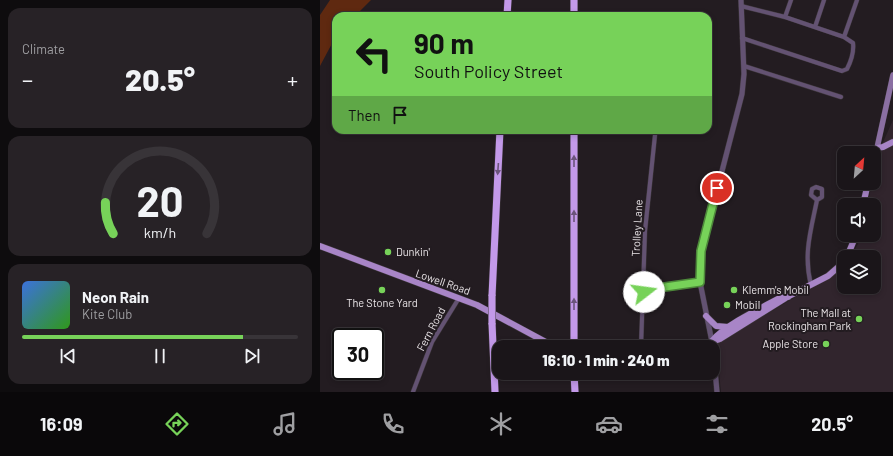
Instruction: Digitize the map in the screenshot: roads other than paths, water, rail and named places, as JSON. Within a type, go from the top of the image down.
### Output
[{"type":"highway","points":[[507,12],[508,0]]},
{"type":"highway","points":[[574,0],[574,12]]},
{"type":"highway","points":[[495,392],[492,296],[500,134]]},
{"type":"highway","points":[[574,134],[574,340]]},
{"type":"highway","points":[[574,380],[574,392]]},
{"type":"main road","points":[[877,146],[893,75]]},
{"type":"main road","points":[[881,147],[893,142]]},
{"type":"main road","name":"Lowell Road","points":[[320,246],[409,281],[459,298],[486,310],[542,340]]},
{"type":"main road","points":[[719,340],[789,296],[828,276],[837,268]]},
{"type":"main road","points":[[715,340],[718,334],[729,327],[780,298],[789,296]]},
{"type":"main road","points":[[706,316],[716,326],[729,327]]},
{"type":"street","points":[[712,340],[700,282],[701,251],[742,94],[744,66],[741,0]]},
{"type":"street","points":[[785,17],[791,0]]},
{"type":"street","points":[[815,27],[824,0]]},
{"type":"street","points":[[844,37],[857,0]]},
{"type":"street","points":[[741,6],[785,17],[844,37],[853,43],[854,48],[850,64],[847,69],[842,71],[742,38]]},
{"type":"street","points":[[744,66],[841,97]]},
{"type":"street","name":"Trolley Lane","points":[[641,340],[645,231],[655,135]]},
{"type":"street","points":[[811,285],[806,260],[817,200]]},
{"type":"street","points":[[644,290],[700,282]]},
{"type":"street","name":"Fern Road","points":[[413,392],[432,342],[459,298]]},
{"type":"street","points":[[716,380],[717,392]]},
{"type":"place","name":"Dunkin'","points":[[388,252]]},
{"type":"place","name":"The Stone Yard","points":[[382,290]]},
{"type":"place","name":"Klemm's Mobil","points":[[734,290]]},
{"type":"place","name":"Mobil","points":[[727,305]]},
{"type":"place","name":"The Mall at Rockingham Park","points":[[859,319]]},
{"type":"place","name":"Apple Store","points":[[826,344]]}]
